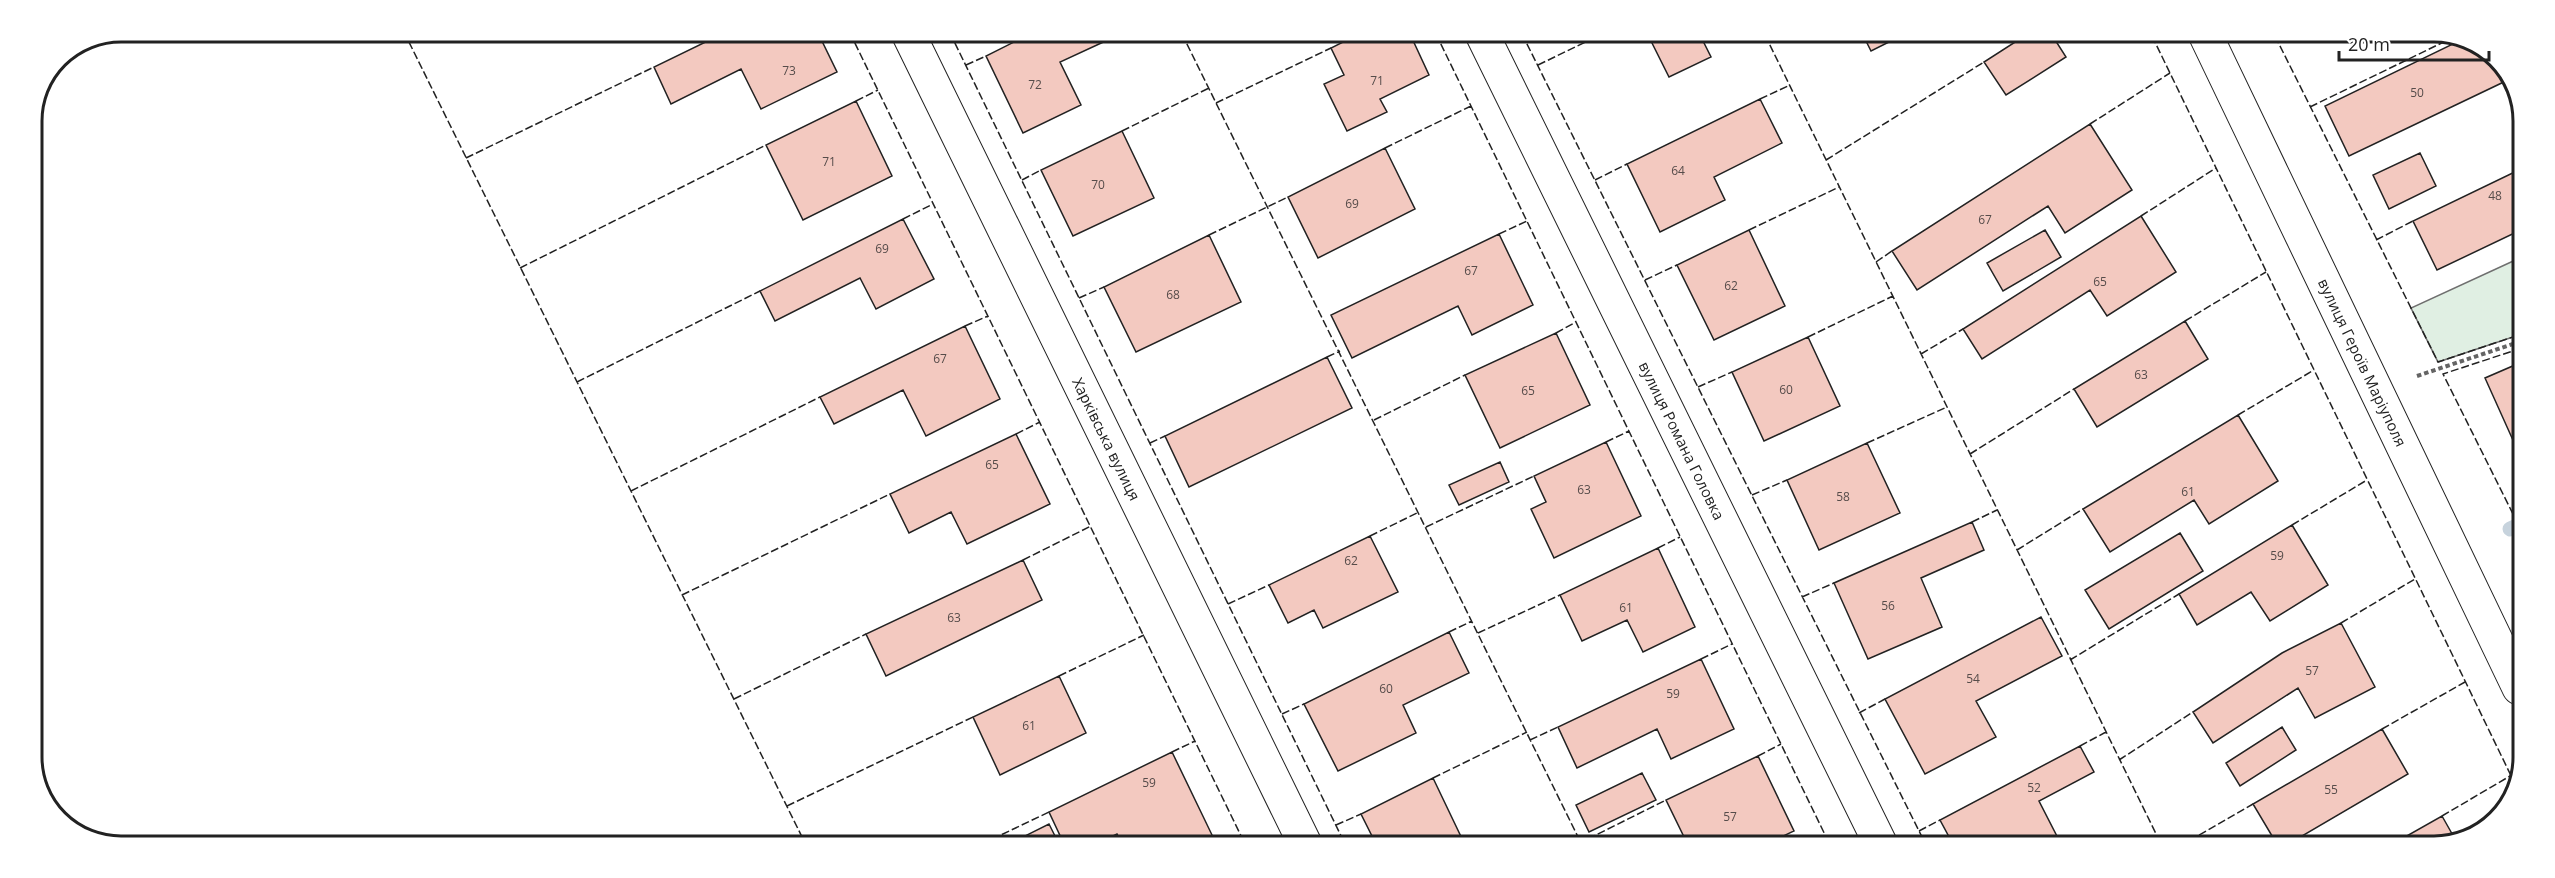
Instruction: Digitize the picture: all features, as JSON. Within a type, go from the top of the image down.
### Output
[{"type":"street","name":"Харківська вулиця","points":[[912,42],[1301,836]]},
{"type":"street","name":"вулиця Романа Головка","points":[[1486,42],[1877,836]]},
{"type":"street","name":"вулиця Героїв Маріуполя","points":[[2209,42],[2513,674]]},
{"type":"path","points":[[2376,390],[2513,344]]},
{"type":"green space","points":[[2513,261],[2513,337],[2438,362],[2411,308]]},
{"type":"building","points":[[705,42],[822,42],[837,72],[761,109],[741,69],[671,104],[654,67]]},
{"type":"building","points":[[1014,42],[1103,42],[1060,62],[1081,105],[1023,133],[986,56]]},
{"type":"building","points":[[1343,42],[1414,42],[1429,75],[1380,99],[1387,112],[1347,131],[1324,84],[1344,75],[1331,48]]},
{"type":"building","points":[[1652,42],[1704,42],[1711,57],[1669,77]]},
{"type":"building","points":[[1866,42],[1889,42],[1871,51]]},
{"type":"building","points":[[2015,42],[2056,42],[2066,57],[2006,95],[1984,62]]},
{"type":"building","points":[[2452,45],[2478,55],[2490,65],[2502,83],[2349,156],[2325,106]]},
{"type":"building","points":[[1760,99],[1782,143],[1714,177],[1725,200],[1660,232],[1627,164]]},
{"type":"building","points":[[856,101],[892,176],[803,220],[766,145]]},
{"type":"building","points":[[2090,124],[2132,190],[2065,233],[2048,206],[1917,290],[1892,251]]},
{"type":"building","points":[[1122,131],[1154,198],[1073,236],[1041,170]]},
{"type":"building","points":[[1385,148],[1415,209],[1318,258],[1288,197]]},
{"type":"building","points":[[2420,153],[2436,186],[2389,209],[2373,175]]},
{"type":"building","points":[[2513,173],[2513,234],[2437,270],[2413,221]]},
{"type":"building","points":[[2141,216],[2176,272],[2107,316],[2090,290],[1982,359],[1963,329]]},
{"type":"building","points":[[903,219],[934,279],[876,309],[860,278],[775,321],[760,291]]},
{"type":"building","points":[[1749,230],[1785,306],[1714,340],[1677,265]]},
{"type":"building","points":[[2045,230],[2061,257],[2003,291],[1987,263]]},
{"type":"building","points":[[1499,234],[1533,305],[1472,335],[1458,306],[1352,358],[1331,315]]},
{"type":"building","points":[[1209,235],[1241,302],[1136,352],[1104,287]]},
{"type":"building","points":[[2185,321],[2208,359],[2097,427],[2074,389]]},
{"type":"building","points":[[965,326],[1000,399],[926,436],[903,390],[834,424],[820,397]]},
{"type":"building","points":[[1556,333],[1590,405],[1500,448],[1465,375]]},
{"type":"building","points":[[1808,337],[1840,406],[1764,441],[1732,372]]},
{"type":"building","points":[[1327,357],[1352,408],[1189,487],[1165,436]]},
{"type":"building","points":[[2513,366],[2513,440],[2485,378]]},
{"type":"building","points":[[2238,415],[2278,481],[2209,524],[2194,500],[2110,552],[2083,509]]},
{"type":"building","points":[[1016,434],[1050,504],[967,544],[951,512],[909,533],[890,494]]},
{"type":"building","points":[[1606,442],[1641,516],[1554,558],[1531,509],[1546,502],[1534,476]]},
{"type":"building","points":[[1867,443],[1900,513],[1819,550],[1787,480]]},
{"type":"building","points":[[1500,462],[1509,482],[1459,505],[1449,485]]},
{"type":"building","points":[[1972,522],[1984,550],[1921,578],[1942,627],[1868,659],[1834,583]]},
{"type":"building","points":[[2292,525],[2328,585],[2270,621],[2251,592],[2197,625],[2179,594]]},
{"type":"building","points":[[2180,533],[2203,571],[2109,629],[2085,590]]},
{"type":"building","points":[[1370,536],[1398,592],[1323,628],[1314,610],[1288,623],[1269,585]]},
{"type":"building","points":[[1658,548],[1695,627],[1643,652],[1627,620],[1582,641],[1560,595]]},
{"type":"building","points":[[1023,560],[1042,600],[886,676],[866,634]]},
{"type":"building","points":[[2041,617],[2062,656],[1976,701],[1996,737],[1925,774],[1885,699]]},
{"type":"building","points":[[2341,623],[2375,687],[2315,718],[2298,688],[2213,743],[2193,712],[2282,653]]},
{"type":"building","points":[[1449,632],[1469,673],[1403,705],[1416,733],[1338,771],[1304,704]]},
{"type":"building","points":[[1701,659],[1734,729],[1671,759],[1657,729],[1577,768],[1558,727]]},
{"type":"building","points":[[1059,676],[1086,733],[1000,775],[973,717]]},
{"type":"building","points":[[2282,727],[2296,750],[2240,786],[2226,763]]},
{"type":"building","points":[[2382,729],[2408,774],[2302,836],[2272,836],[2253,804]]},
{"type":"building","points":[[2080,746],[2094,772],[2039,801],[2057,836],[1949,836],[1940,820]]},
{"type":"building","points":[[1172,752],[1213,836],[1118,836],[1117,834],[1113,836],[1060,836],[1049,812]]},
{"type":"building","points":[[1758,756],[1794,831],[1783,836],[1684,836],[1666,800]]},
{"type":"building","points":[[1642,773],[1656,800],[1589,832],[1576,805]]},
{"type":"building","points":[[1433,778],[1461,836],[1372,836],[1361,814]]},
{"type":"building","points":[[2442,816],[2452,833],[2434,836],[2407,836]]},
{"type":"building","points":[[1049,824],[1055,836],[1025,836]]},
{"type":"fence","points":[[409,42],[802,836]]},
{"type":"fence","points":[[854,42],[1241,836]]},
{"type":"fence","points":[[954,42],[1341,836]]},
{"type":"fence","points":[[1186,42],[1578,836]]},
{"type":"fence","points":[[1440,42],[1826,836]]},
{"type":"fence","points":[[1526,42],[1922,836]]},
{"type":"fence","points":[[1538,65],[1585,42]]},
{"type":"fence","points":[[1768,42],[2157,836]]},
{"type":"fence","points":[[2155,42],[2510,775]]},
{"type":"fence","points":[[2278,42],[2438,362],[2513,337]]},
{"type":"fence","points":[[2310,107],[2442,43]]},
{"type":"fence","points":[[1216,103],[1331,48]]},
{"type":"fence","points":[[966,65],[986,56]]},
{"type":"fence","points":[[1826,160],[1984,62]]},
{"type":"fence","points":[[466,158],[654,67]]},
{"type":"fence","points":[[2090,124],[2170,73]]},
{"type":"fence","points":[[1760,99],[1790,85]]},
{"type":"fence","points":[[1122,131],[1209,88]]},
{"type":"fence","points":[[856,101],[878,90]]},
{"type":"fence","points":[[1385,148],[1471,106]]},
{"type":"fence","points":[[520,268],[766,145]]},
{"type":"fence","points":[[1595,180],[1627,164]]},
{"type":"fence","points":[[2141,216],[2216,168]]},
{"type":"fence","points":[[1022,180],[1041,170]]},
{"type":"fence","points":[[1749,230],[1839,187]]},
{"type":"fence","points":[[1209,235],[1288,197]]},
{"type":"fence","points":[[903,219],[933,204]]},
{"type":"fence","points":[[1499,234],[1527,221]]},
{"type":"fence","points":[[2376,240],[2413,221]]},
{"type":"fence","points":[[1876,262],[1892,251]]},
{"type":"fence","points":[[1645,280],[1677,265]]},
{"type":"fence","points":[[2185,321],[2266,272]]},
{"type":"fence","points":[[1079,298],[1104,287]]},
{"type":"fence","points":[[577,382],[760,291]]},
{"type":"fence","points":[[1808,337],[1893,296]]},
{"type":"fence","points":[[965,326],[988,316]]},
{"type":"fence","points":[[1556,333],[1576,322]]},
{"type":"fence","points":[[1921,354],[1963,329]]},
{"type":"fence","points":[[1327,357],[1340,351]]},
{"type":"fence","points":[[2513,351],[2443,374],[2513,514]]},
{"type":"fence","points":[[2238,415],[2314,370]]},
{"type":"fence","points":[[1698,387],[1732,372]]},
{"type":"fence","points":[[1374,420],[1465,375]]},
{"type":"fence","points":[[1970,454],[2074,389]]},
{"type":"fence","points":[[631,491],[820,397]]},
{"type":"fence","points":[[1867,443],[1947,407]]},
{"type":"fence","points":[[1016,434],[1040,422]]},
{"type":"fence","points":[[1606,442],[1629,431]]},
{"type":"fence","points":[[1150,443],[1165,436]]},
{"type":"fence","points":[[1426,527],[1534,476]]},
{"type":"fence","points":[[1752,495],[1787,480]]},
{"type":"fence","points":[[2292,525],[2367,480]]},
{"type":"fence","points":[[682,595],[890,494]]},
{"type":"fence","points":[[2017,550],[2083,509]]},
{"type":"fence","points":[[1972,522],[1997,510]]},
{"type":"fence","points":[[1370,536],[1419,512]]},
{"type":"fence","points":[[1023,560],[1091,526]]},
{"type":"fence","points":[[1658,548],[1680,537]]},
{"type":"fence","points":[[2341,623],[2415,579]]},
{"type":"fence","points":[[1802,597],[1834,583]]},
{"type":"fence","points":[[1228,604],[1269,585]]},
{"type":"fence","points":[[2070,660],[2179,594]]},
{"type":"fence","points":[[1478,633],[1560,595]]},
{"type":"fence","points":[[1449,632],[1472,621]]},
{"type":"fence","points":[[734,699],[866,634]]},
{"type":"fence","points":[[1059,676],[1144,635]]},
{"type":"fence","points":[[1701,659],[1732,644]]},
{"type":"fence","points":[[2382,729],[2465,682]]},
{"type":"fence","points":[[1859,713],[1885,699]]},
{"type":"fence","points":[[1282,714],[1304,704]]},
{"type":"fence","points":[[2119,760],[2193,712]]},
{"type":"fence","points":[[787,806],[973,717]]},
{"type":"fence","points":[[1530,740],[1558,727]]},
{"type":"fence","points":[[1433,778],[1527,732]]},
{"type":"fence","points":[[2080,746],[2106,732]]},
{"type":"fence","points":[[1172,752],[1195,741]]},
{"type":"fence","points":[[1758,756],[1781,744]]},
{"type":"fence","points":[[2442,816],[2510,776]]},
{"type":"fence","points":[[1594,836],[1666,800]]},
{"type":"fence","points":[[2197,836],[2253,804]]},
{"type":"fence","points":[[999,836],[1049,812]]},
{"type":"fence","points":[[1336,825],[1361,814]]},
{"type":"fence","points":[[1919,831],[1940,820]]}]
